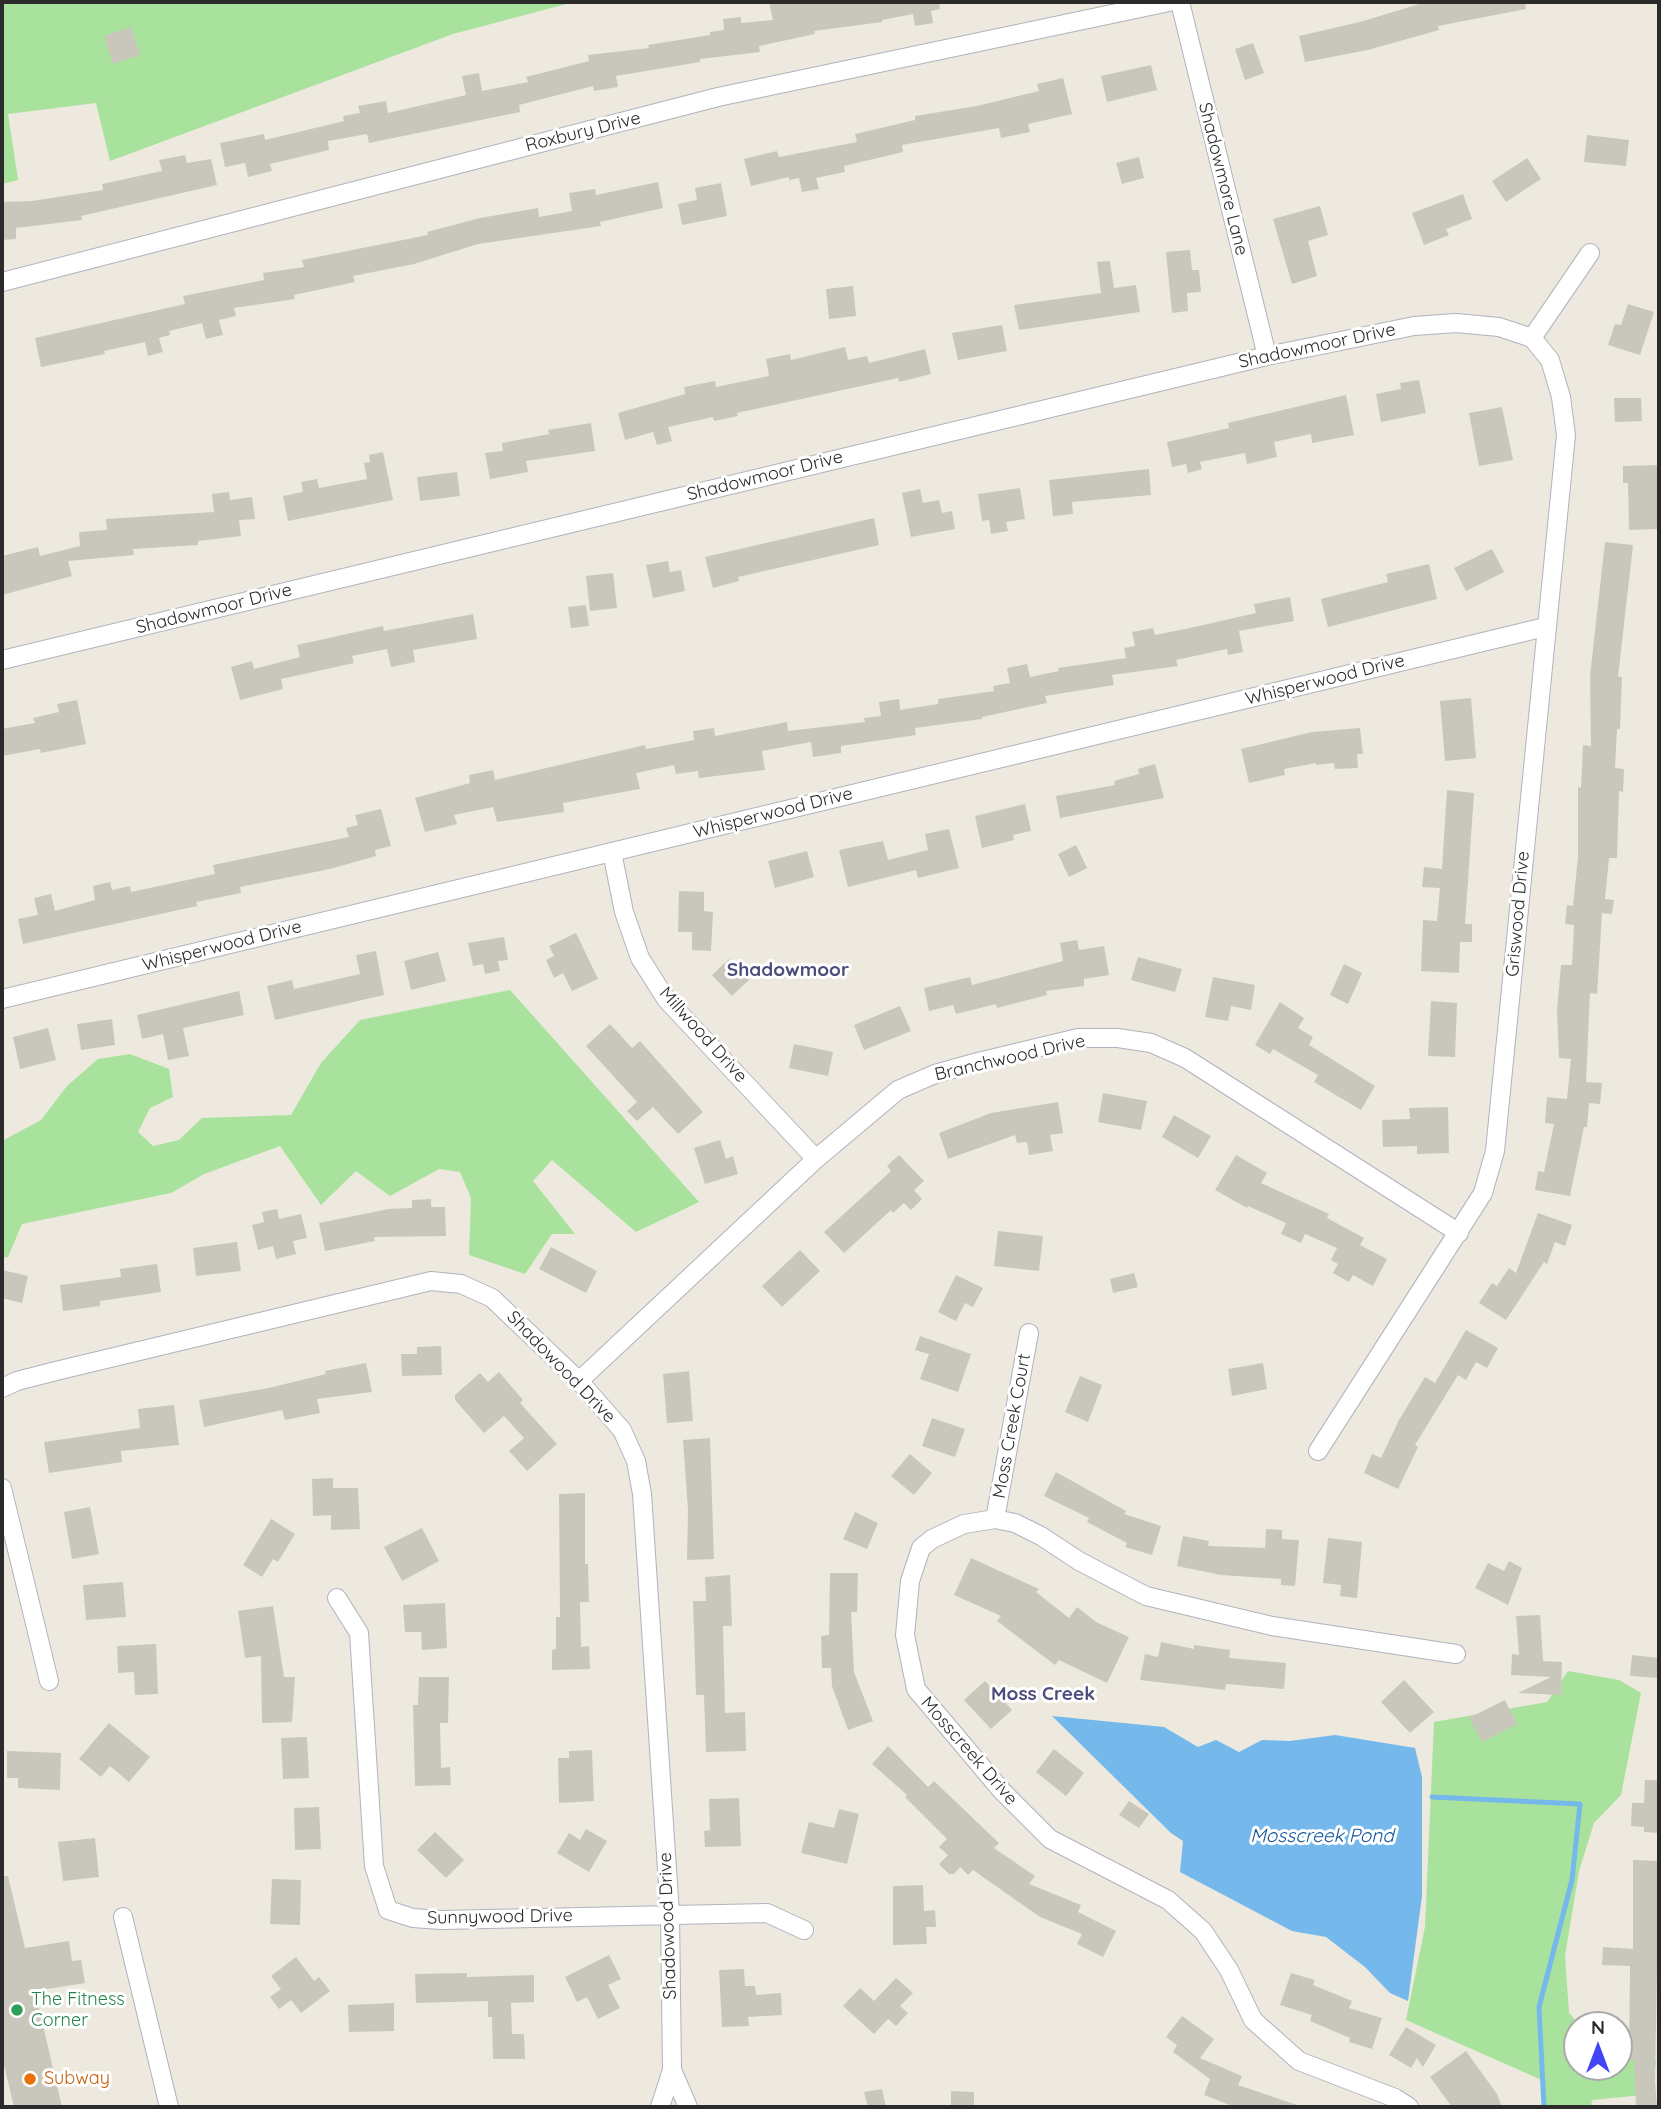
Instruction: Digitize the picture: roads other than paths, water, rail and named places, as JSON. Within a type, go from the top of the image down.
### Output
[{"type":"street","name":"Roxbury Drive","points":[[2,282],[718,97],[1169,2]]},
{"type":"street","name":"Shadowmore Lane","points":[[1180,2],[1267,355]]},
{"type":"street","points":[[1532,338],[1590,253]]},
{"type":"street","name":"Shadowmoor Drive","points":[[2,660],[1267,355],[1414,326],[1456,323],[1499,327],[1532,338]]},
{"type":"street","name":"Griswood Drive","points":[[1318,1451],[1483,1194],[1495,1151],[1566,435],[1561,397],[1550,360],[1532,338]]},
{"type":"street","name":"Whisperwood Drive","points":[[2,999],[1545,627]]},
{"type":"street","name":"Millwood Drive","points":[[612,852],[624,912],[640,958],[666,999],[816,1159]]},
{"type":"street","name":"Branchwood Drive","points":[[579,1381],[816,1159],[898,1090],[935,1074],[1078,1038],[1118,1038],[1151,1043],[1185,1058],[1459,1233]]},
{"type":"street","name":"Shadowood Drive","points":[[2,1388],[17,1381],[56,1371],[430,1281],[461,1284],[492,1298],[579,1381],[622,1430],[636,1461],[642,1494],[670,1914],[672,2070],[660,2107]]},
{"type":"street","name":"Moss Creek Court","points":[[995,1520],[1029,1333]]},
{"type":"street","points":[[2,1488],[49,1681]]},
{"type":"street","name":"Mosscreek Drive","points":[[1409,2107],[1395,2098],[1299,2061],[1253,2020],[1229,1970],[1203,1931],[1168,1900],[1050,1839],[1002,1791],[916,1689],[905,1635],[910,1581],[921,1548],[947,1530],[995,1520],[1015,1523],[1041,1536],[1079,1561],[1146,1596],[1272,1626],[1456,1654]]},
{"type":"street","name":"Sunnywood Drive","points":[[337,1598],[359,1633],[374,1866],[388,1910],[413,1918],[441,1920],[767,1913],[804,1930]]},
{"type":"street","points":[[122,1917],[169,2107]]},
{"type":"street","name":"Shadowood Drive","points":[[672,2070],[688,2107]]},
{"type":"water","name":"Mosscreek Pond","points":[[1052,1716],[1164,1727],[1198,1747],[1216,1740],[1239,1752],[1262,1740],[1290,1741],[1335,1735],[1415,1748],[1422,1777],[1422,1896],[1408,2001],[1390,1993],[1365,1967],[1326,1937],[1292,1931],[1180,1872],[1183,1841],[1171,1833]]},
{"type":"waterway","points":[[1432,1797],[1580,1804],[1572,1880],[1539,2007],[1544,2107]]},
{"type":"place","name":"The Fitness Corner","points":[[17,2010]]},
{"type":"place","name":"Subway","points":[[30,2079]]},
{"type":"district","name":"Shadowmoor","points":[[788,970]]},
{"type":"district","name":"Moss Creek","points":[[1043,1694]]}]
